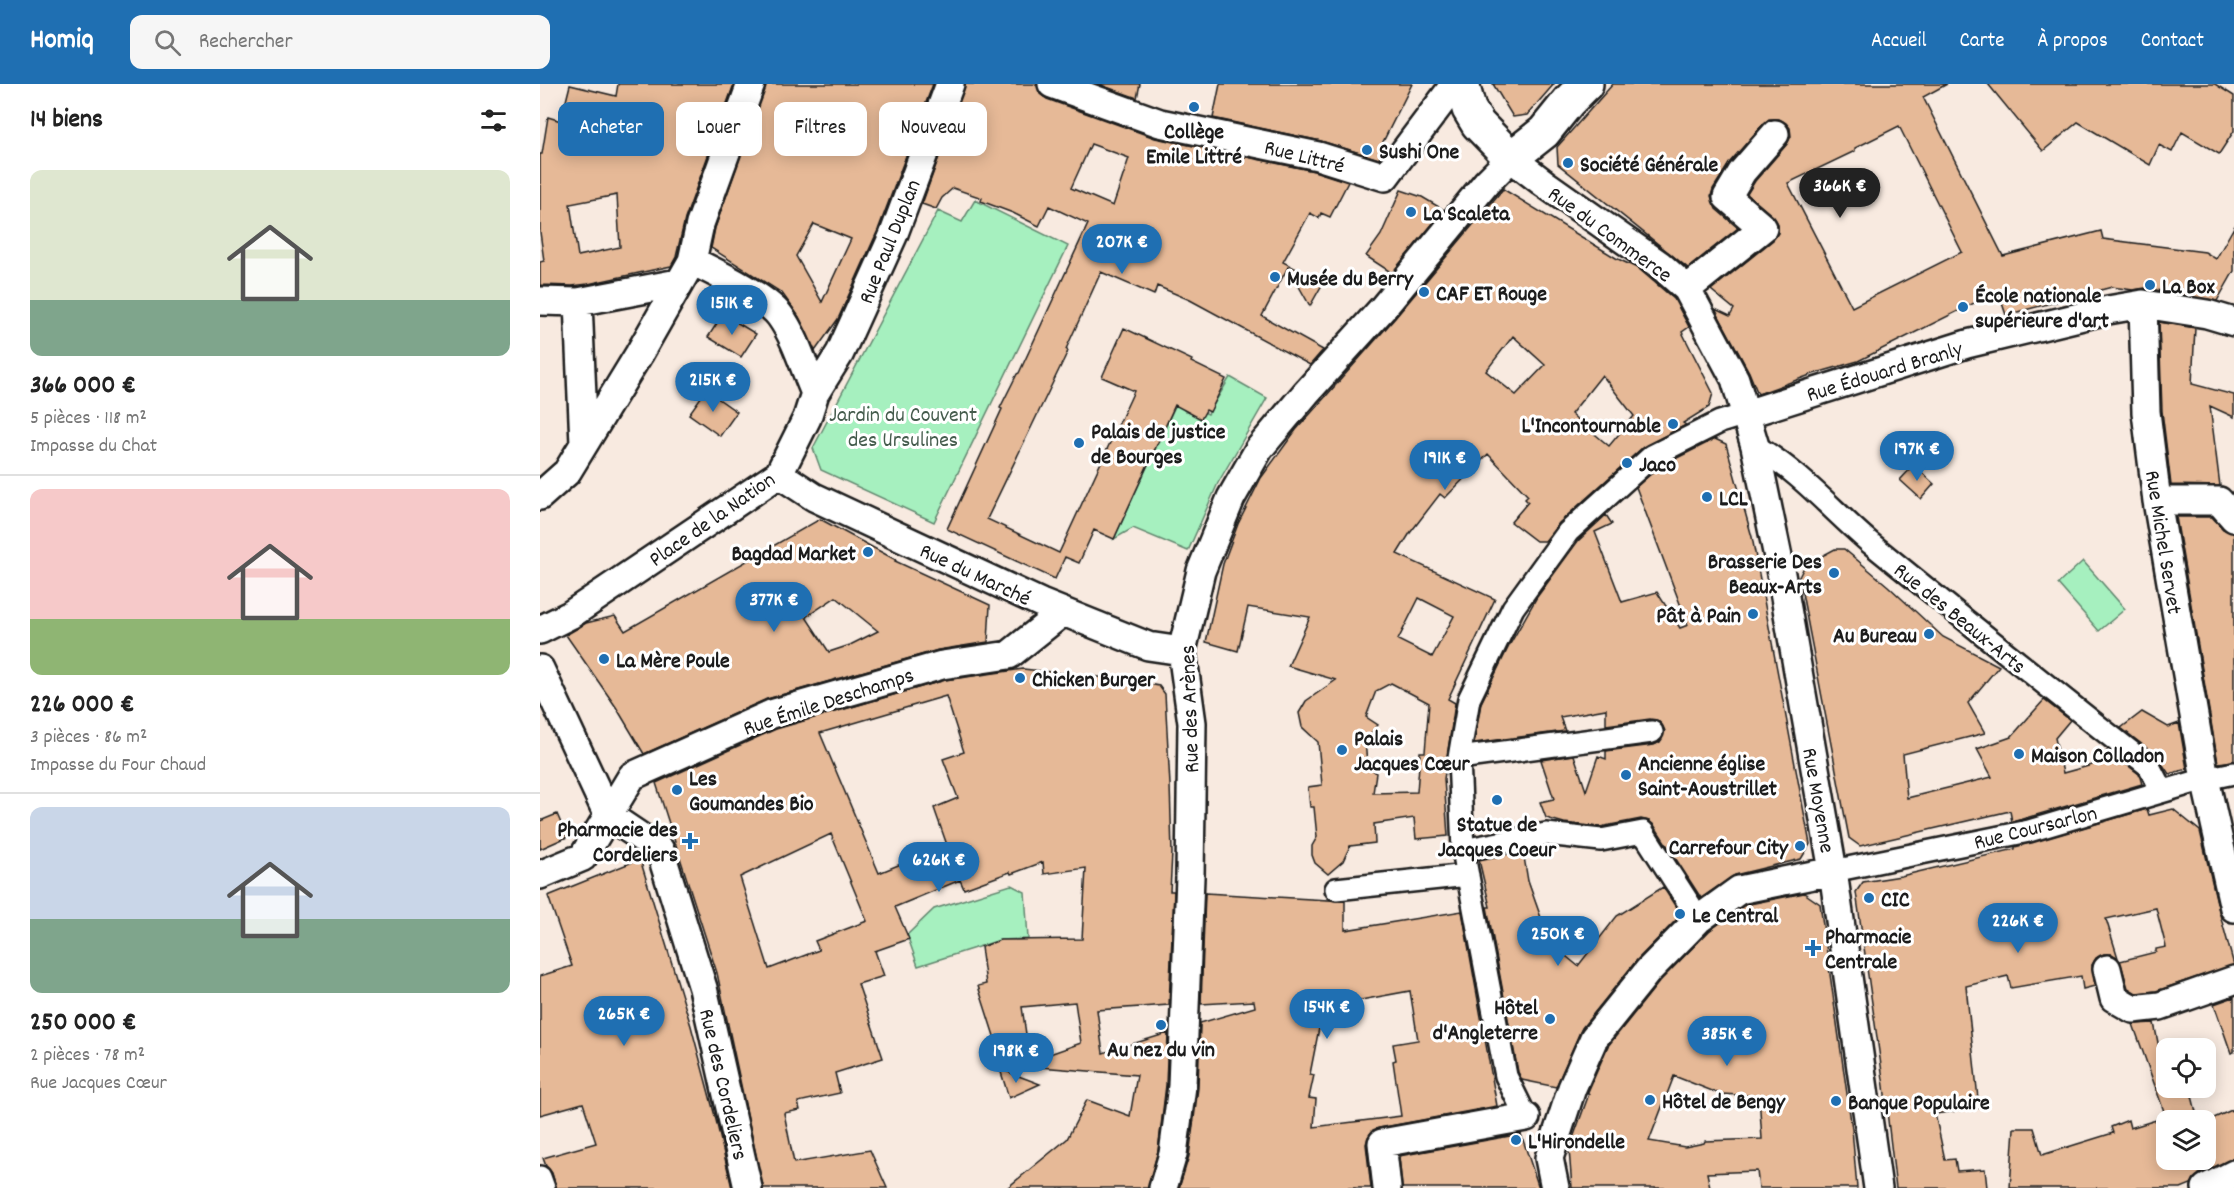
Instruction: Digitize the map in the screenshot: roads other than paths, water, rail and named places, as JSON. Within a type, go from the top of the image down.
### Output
[{"type":"street","points":[[540,496],[567,472],[639,354],[685,272],[751,84]]},
{"type":"street","name":"Rue Paul Duplan","points":[[815,393],[840,353],[894,236],[950,84]]},
{"type":"street","name":"Rue Littré","points":[[1052,84],[1160,123],[1318,156],[1385,177],[1455,84]]},
{"type":"street","points":[[1462,84],[1469,109],[1478,124],[1511,158],[1544,132],[1586,84]]},
{"type":"street","points":[[1687,290],[1763,228],[1727,197],[1742,172],[1775,134]]},
{"type":"street","name":"Rue du Commerce","points":[[1511,158],[1660,265],[1687,290],[1735,379],[1746,414]]},
{"type":"street","name":"Rue des Arènes","points":[[1163,1188],[1173,1154],[1182,1086],[1190,877],[1192,723],[1182,651],[1201,571],[1231,498],[1259,449],[1383,308],[1487,182],[1511,158]]},
{"type":"street","points":[[540,301],[578,302],[685,272],[750,292],[779,314],[798,351],[815,393]]},
{"type":"street","points":[[578,302],[584,444]]},
{"type":"street","name":"Rue Édouard Branly","points":[[1746,414],[1967,344],[2143,304],[2207,314],[2234,322]]},
{"type":"street","name":"Rue Michel Servet","points":[[2143,304],[2146,412],[2157,501],[2205,779],[2234,908]]},
{"type":"street","name":"Place de la Nation","points":[[540,630],[570,615],[779,474],[807,418],[815,393]]},
{"type":"street","points":[[1387,1188],[1382,1143],[1526,1117],[1506,1076],[1463,850],[1459,758],[1469,699],[1513,608],[1568,532],[1652,456],[1720,422],[1746,414]]},
{"type":"street","name":"Rue Moyenne","points":[[1746,414],[1778,557],[1833,871],[1878,1188]]},
{"type":"street","name":"Rue des Beaux-Arts","points":[[1755,446],[1774,456],[1859,534],[2009,657],[2149,766],[2162,791]]},
{"type":"street","name":"Rue du Marché","points":[[779,474],[814,497],[1063,612],[1148,646],[1182,651]]},
{"type":"street","points":[[2157,501],[2219,501],[2234,518]]},
{"type":"street","name":"Rue Émile Deschamps","points":[[540,875],[583,857],[632,776],[771,714],[942,665],[1009,656],[1063,612]]},
{"type":"street","points":[[540,669],[608,815]]},
{"type":"street","points":[[1459,758],[1652,732]]},
{"type":"street","name":"Rue Coursarlon","points":[[1833,871],[2029,831],[2162,791],[2234,773]]},
{"type":"street","name":"Rue des Cordeliers","points":[[608,815],[660,850],[703,988],[748,1188]]},
{"type":"street","points":[[1463,850],[1546,834],[1601,840],[1643,832],[1699,919]]},
{"type":"street","points":[[1555,1188],[1549,1158],[1572,1088],[1594,1038],[1648,971],[1699,919],[1739,890],[1833,871]]},
{"type":"street","points":[[1336,889],[1468,875]]},
{"type":"street","points":[[2107,969],[2114,998],[2133,1009],[2160,1006],[2234,980]]},
{"type":"street","points":[[2206,1188],[2234,1174]]},
{"type":"street","points":[[540,1177],[544,1188]]},
{"type":"place","name":"Collège Emile Littré","points":[[1194,107]]},
{"type":"place","name":"Sushi One","points":[[1367,150]]},
{"type":"place","name":"Société Générale","points":[[1568,163]]},
{"type":"place","name":"La Scaleta","points":[[1411,212]]},
{"type":"place","name":"Musée du Berry","points":[[1275,277]]},
{"type":"place","name":"La Box","points":[[2150,285]]},
{"type":"place","name":"CAF ET Rouge","points":[[1424,292]]},
{"type":"place","name":"École nationale supérieure d'art","points":[[1963,307]]},
{"type":"place","name":"L'Incontournable","points":[[1673,424]]},
{"type":"place","name":"Palais de justice de Bourges","points":[[1079,443]]},
{"type":"place","name":"Jaco","points":[[1627,463]]},
{"type":"place","name":"LCL","points":[[1707,497]]},
{"type":"place","name":"Bagdad Market","points":[[868,552]]},
{"type":"place","name":"Brasserie Des Beaux-Arts","points":[[1834,573]]},
{"type":"place","name":"Pât à Pain","points":[[1753,614]]},
{"type":"place","name":"Au Bureau","points":[[1929,634]]},
{"type":"place","name":"La Mère Poule","points":[[604,659]]},
{"type":"place","name":"Chicken Burger","points":[[1020,678]]},
{"type":"place","name":"Palais Jacques Cœur","points":[[1342,750]]},
{"type":"place","name":"Maison Colladon","points":[[2019,754]]},
{"type":"place","name":"Ancienne église Saint-Aoustrillet","points":[[1626,775]]},
{"type":"place","name":"Les Goumandes Bio","points":[[677,790]]},
{"type":"place","name":"Statue de Jacques Coeur","points":[[1497,800]]},
{"type":"place","name":"Pharmacie des Cordeliers","points":[[690,841]]},
{"type":"place","name":"Carrefour City","points":[[1800,846]]},
{"type":"place","name":"CIC","points":[[1869,898]]},
{"type":"place","name":"Le Central","points":[[1680,914]]},
{"type":"place","name":"Pharmacie Centrale","points":[[1813,948]]},
{"type":"place","name":"Hôtel d'Angleterre","points":[[1550,1019]]},
{"type":"place","name":"Au nez du vin","points":[[1161,1025]]},
{"type":"place","name":"Hôtel de Bengy","points":[[1650,1100]]},
{"type":"place","name":"Banque Populaire","points":[[1836,1101]]},
{"type":"place","name":"L'Hirondelle","points":[[1516,1140]]},
{"type":"park label","name":"Jardin du Couvent des Ursulines","points":[[903,426]]}]
